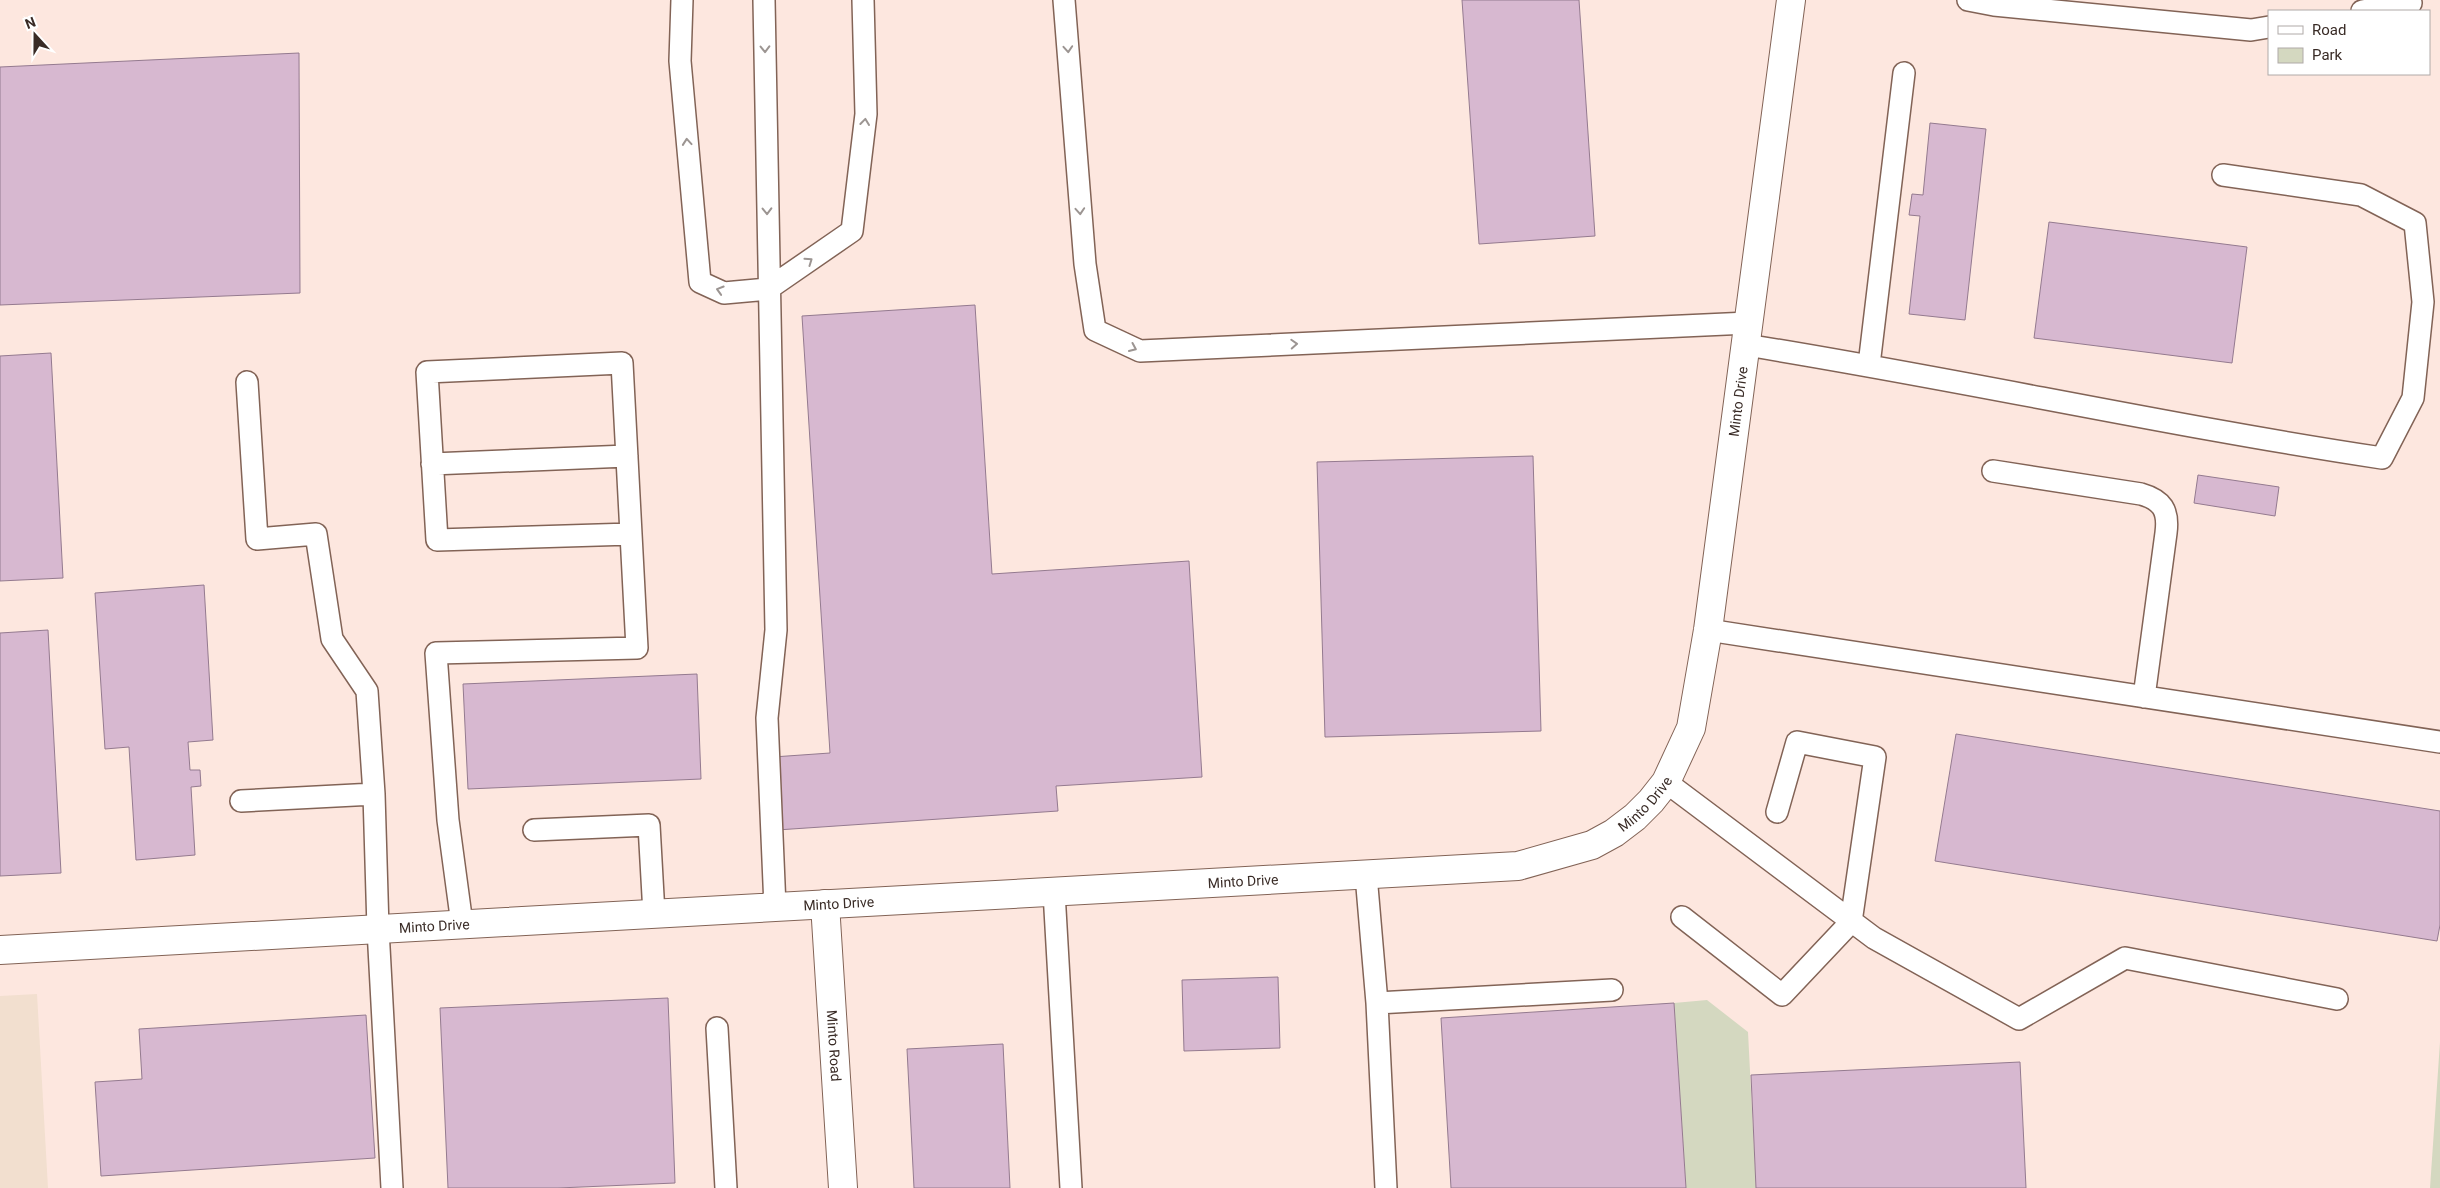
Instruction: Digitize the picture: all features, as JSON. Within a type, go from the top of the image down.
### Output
[{"type":"street","name":"Minto Drive","points":[[0,950],[1518,866],[1592,845],[1614,833],[1635,817],[1666,782],[1691,728],[1708,630],[1791,0]]},
{"type":"street","name":"Minto Road","points":[[825,904],[843,1188]]},
{"type":"lane","points":[[682,0],[680,61],[700,282],[724,293],[768,289],[852,231],[866,114],[863,0]]},
{"type":"lane","points":[[764,0],[768,289],[776,630],[767,718],[775,907]]},
{"type":"lane","points":[[1064,0],[1084,264],[1095,330],[1140,351],[1747,334],[1869,365],[2254,438],[2382,458],[2413,398],[2423,302],[2415,223],[2361,195],[2223,175]]},
{"type":"lane","points":[[1968,0],[1994,5],[2251,30],[2268,27]]},
{"type":"lane","points":[[2368,10],[2411,3]]},
{"type":"lane","points":[[1869,365],[1904,73]]},
{"type":"lane","points":[[462,924],[448,820],[436,653],[636,648],[631,534],[622,363],[427,372],[437,540],[631,534]]},
{"type":"lane","points":[[247,382],[257,539],[316,534],[332,639],[366,691],[374,794],[378,929],[392,1188]]},
{"type":"lane","points":[[432,464],[626,456]]},
{"type":"lane","points":[[1993,471],[2156,498],[2164,510],[2168,521],[2144,697]]},
{"type":"lane","points":[[1708,630],[2440,742]]},
{"type":"lane","points":[[1682,918],[1782,995],[1851,922],[1875,757],[1798,742],[1777,812]]},
{"type":"lane","points":[[1666,782],[1874,938],[2019,1019],[2125,958],[2337,999]]},
{"type":"lane","points":[[241,801],[374,794]]},
{"type":"lane","points":[[534,830],[649,825],[654,914]]},
{"type":"lane","points":[[1366,875],[1377,1003],[1386,1188]]},
{"type":"lane","points":[[1054,892],[1070,1188]]},
{"type":"lane","points":[[1377,1003],[1612,990]]},
{"type":"lane","points":[[717,1028],[726,1188]]},
{"type":"shaded area","points":[[37,994],[48,1188],[0,1188],[0,996]]},
{"type":"green space","points":[[1707,1000],[1748,1032],[1756,1188],[1686,1188],[1674,1003]]},
{"type":"green space","points":[[2440,1042],[2440,1188],[2430,1188]]},
{"type":"building","points":[[1462,0],[1579,0],[1595,236],[1479,244]]},
{"type":"building","points":[[299,53],[300,293],[0,305],[0,67]]},
{"type":"building","points":[[1930,123],[1986,129],[1965,320],[1909,314],[1920,216],[1909,215],[1912,194],[1923,195]]},
{"type":"building","points":[[2049,222],[2247,247],[2232,363],[2034,338]]},
{"type":"building","points":[[975,305],[992,574],[1189,561],[1202,777],[1056,786],[1058,811],[777,830],[773,757],[830,753],[802,316]]},
{"type":"building","points":[[51,353],[63,578],[0,581],[0,356]]},
{"type":"building","points":[[1533,456],[1541,731],[1325,737],[1317,462]]},
{"type":"building","points":[[2198,475],[2279,487],[2275,516],[2194,503]]},
{"type":"building","points":[[204,585],[213,740],[188,742],[190,770],[200,770],[201,786],[191,787],[195,855],[136,860],[129,747],[105,749],[95,593]]},
{"type":"building","points":[[48,630],[61,873],[0,876],[0,633]]},
{"type":"building","points":[[697,674],[701,779],[468,789],[463,684]]},
{"type":"building","points":[[1956,734],[2440,811],[2440,925],[2437,941],[1935,861]]},
{"type":"building","points":[[1278,977],[1280,1048],[1184,1051],[1182,980]]},
{"type":"building","points":[[668,998],[675,1183],[558,1188],[448,1188],[440,1008]]},
{"type":"building","points":[[1674,1003],[1686,1188],[1451,1188],[1441,1018]]},
{"type":"building","points":[[366,1015],[375,1158],[101,1176],[95,1082],[142,1079],[139,1029]]},
{"type":"building","points":[[1003,1044],[1010,1188],[914,1188],[907,1049]]},
{"type":"building","points":[[2020,1062],[2026,1188],[1756,1188],[1751,1075]]}]
